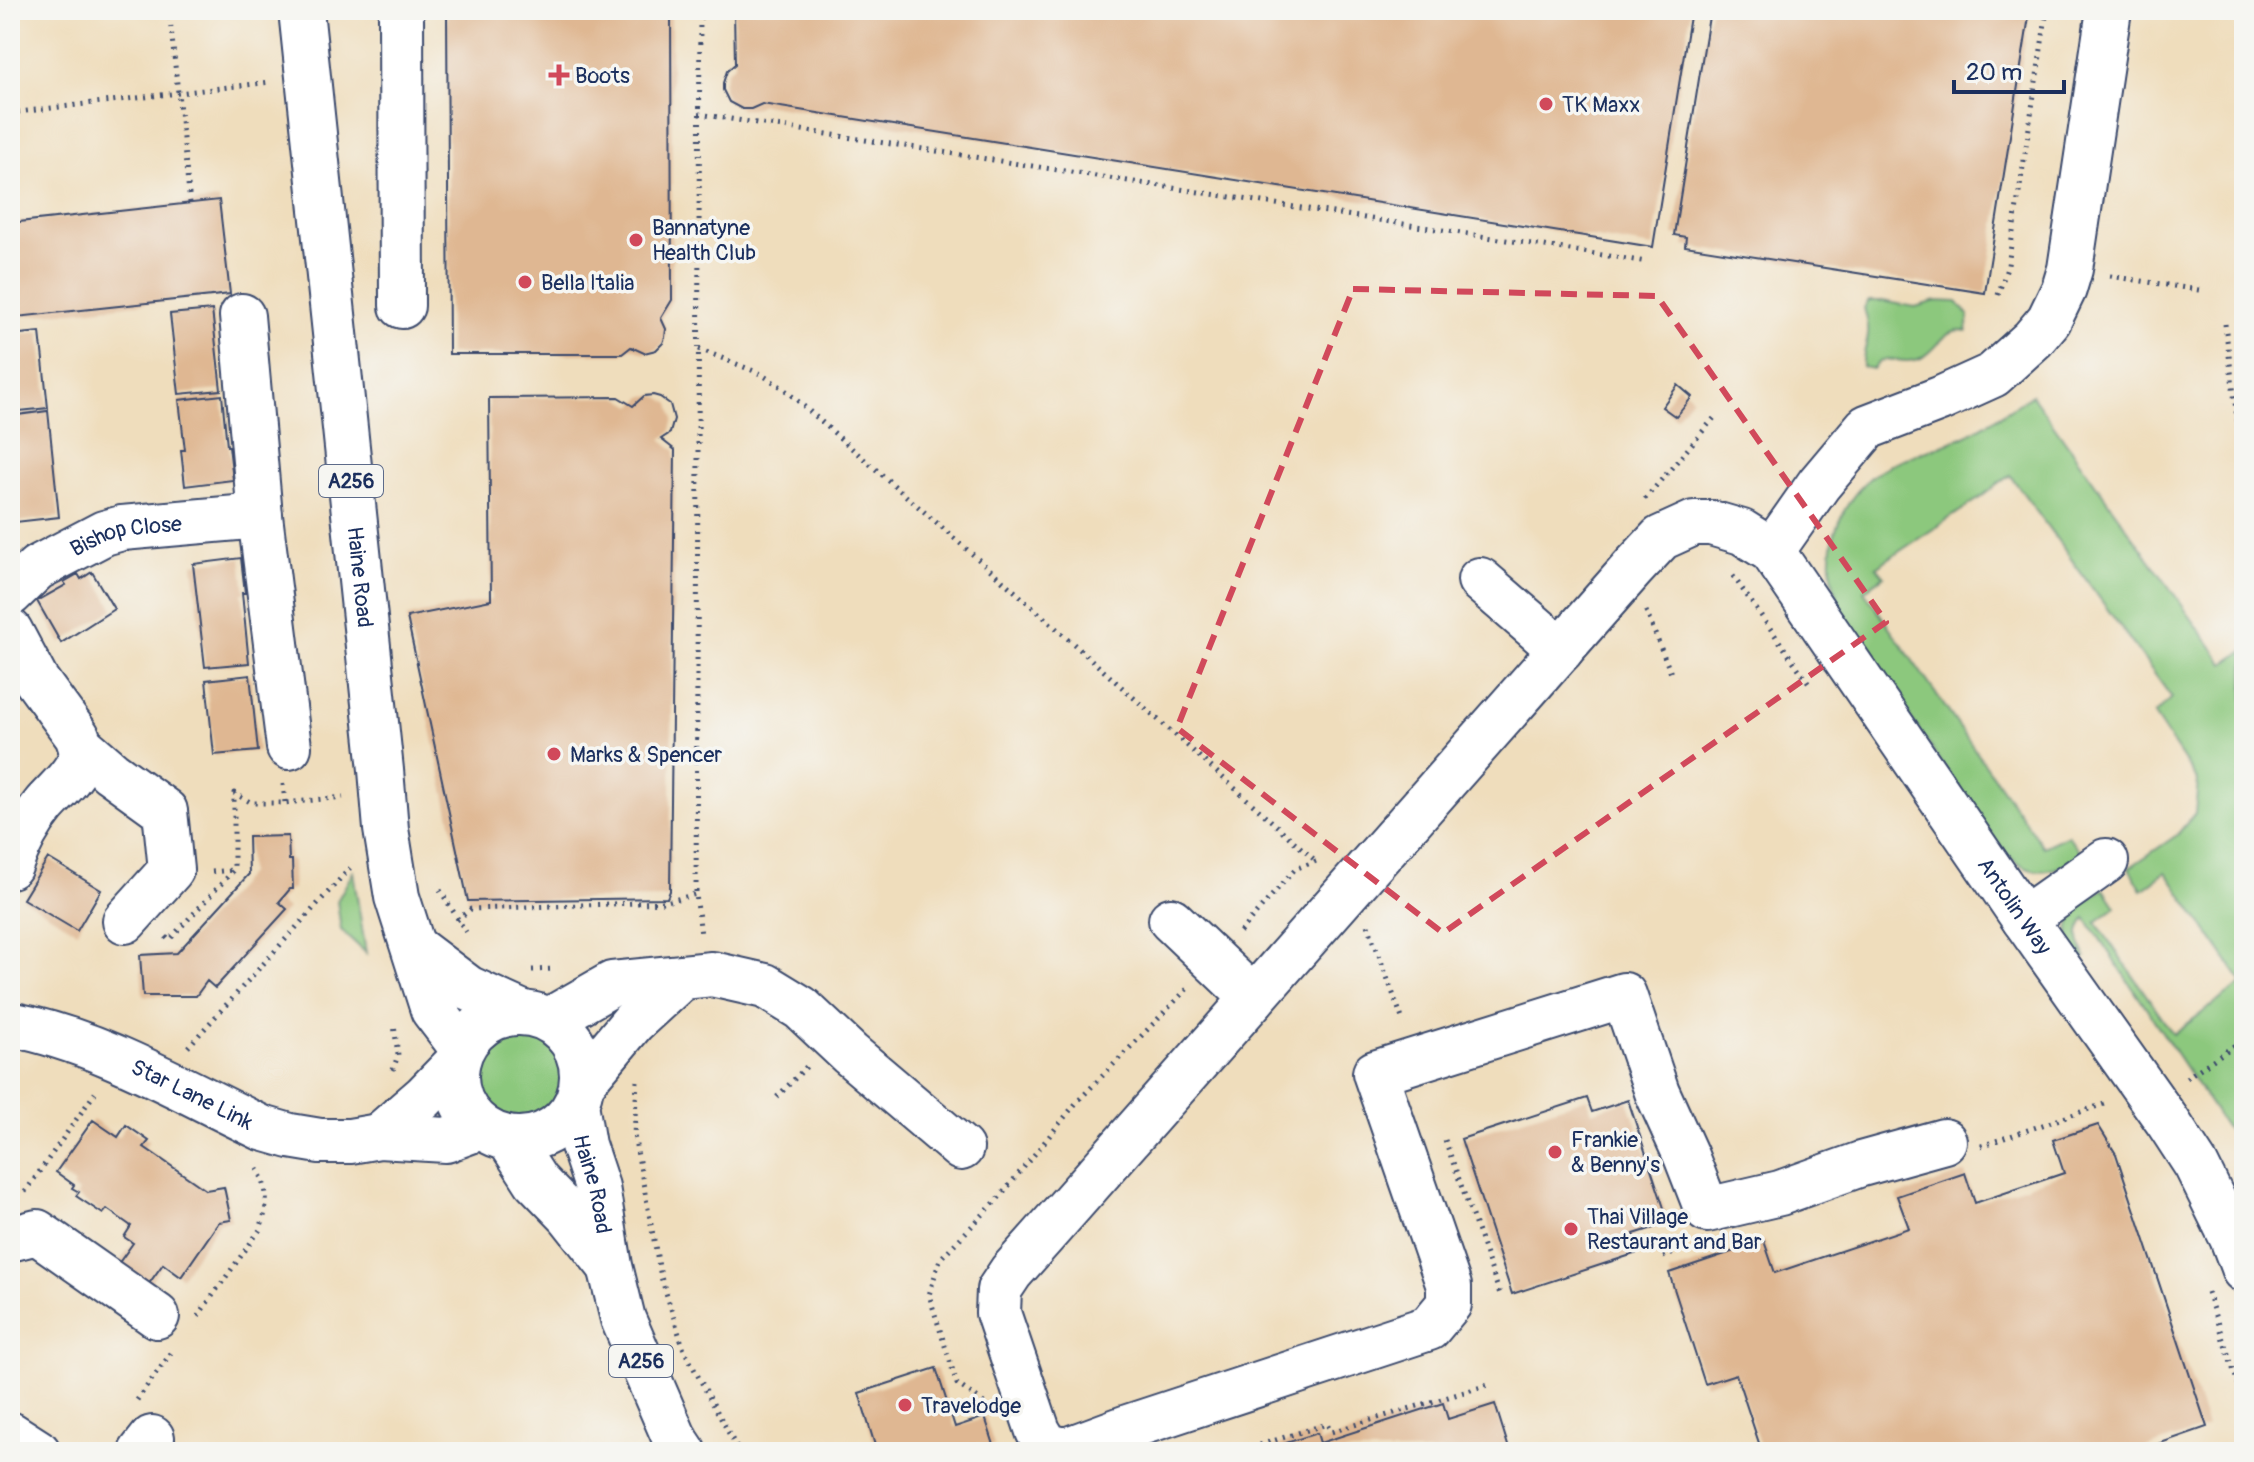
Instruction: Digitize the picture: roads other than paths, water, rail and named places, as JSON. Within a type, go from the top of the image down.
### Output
[{"type":"street","name":"Haine Road","points":[[301,10],[386,829],[397,897],[433,1010],[459,1055],[456,1081],[468,1114],[495,1133],[570,1216],[610,1266]]},
{"type":"street","points":[[401,10],[402,306]]},
{"type":"street","points":[[1944,1141],[1861,1164],[1780,1193],[1707,1210],[1657,1092],[1624,995],[1375,1073],[1449,1286],[1449,1304],[1429,1328],[1066,1450],[1046,1449],[998,1313],[999,1290],[1011,1272],[1661,538],[1694,523],[1711,523],[1742,532],[1772,551],[1819,484],[1867,427],[1993,375],[2033,339],[2049,320],[2070,269],[2109,10]]},
{"type":"street","points":[[242,316],[260,516],[289,747]]},
{"type":"street","name":"Bishop Close","points":[[10,594],[37,568],[104,533],[122,528],[260,516]]},
{"type":"street","name":"Antolin Way","points":[[1772,551],[2196,1165],[2232,1238],[2225,1278]]},
{"type":"street","points":[[1480,580],[1561,650]]},
{"type":"street","points":[[10,631],[36,680],[77,736],[82,758],[28,827],[10,866]]},
{"type":"street","points":[[81,746],[165,811],[171,870],[125,921]]},
{"type":"street","points":[[2024,919],[2106,861]]},
{"type":"street","points":[[1171,920],[1253,998]]},
{"type":"street","name":"Haine Road","points":[[415,948],[468,988],[531,1001],[564,1031],[575,1046],[582,1064],[579,1094],[583,1145],[597,1187],[610,1266],[623,1319],[674,1437],[684,1452]]},
{"type":"street","points":[[379,1136],[424,1097],[459,1055],[472,1033],[486,1021],[531,1001],[612,984],[712,974],[765,986],[801,1008],[961,1148]]},
{"type":"street","points":[[579,1094],[633,1022],[681,978]]},
{"type":"street","name":"Star Lane Link","points":[[10,1024],[94,1048],[262,1128],[290,1136],[320,1141],[350,1141],[379,1136],[446,1140],[495,1133]]},
{"type":"street","name":"Haine Road","points":[[495,1133],[529,1138],[548,1132],[564,1120],[579,1094]]},
{"type":"street","points":[[15,1219],[157,1316]]},
{"type":"street","points":[[10,1434],[38,1452]]},
{"type":"place","name":"Boots","points":[[559,75]]},
{"type":"place","name":"TK Maxx","points":[[1546,104]]},
{"type":"place","name":"Bannatyne Health Club","points":[[636,240]]},
{"type":"place","name":"Bella Italia","points":[[525,282]]},
{"type":"place","name":"Marks & Spencer","points":[[554,754]]},
{"type":"place","name":"Frankie & Benny's","points":[[1555,1152]]},
{"type":"place","name":"Thai Village Restaurant and Bar","points":[[1571,1229]]},
{"type":"place","name":"Travelodge","points":[[905,1405]]}]
